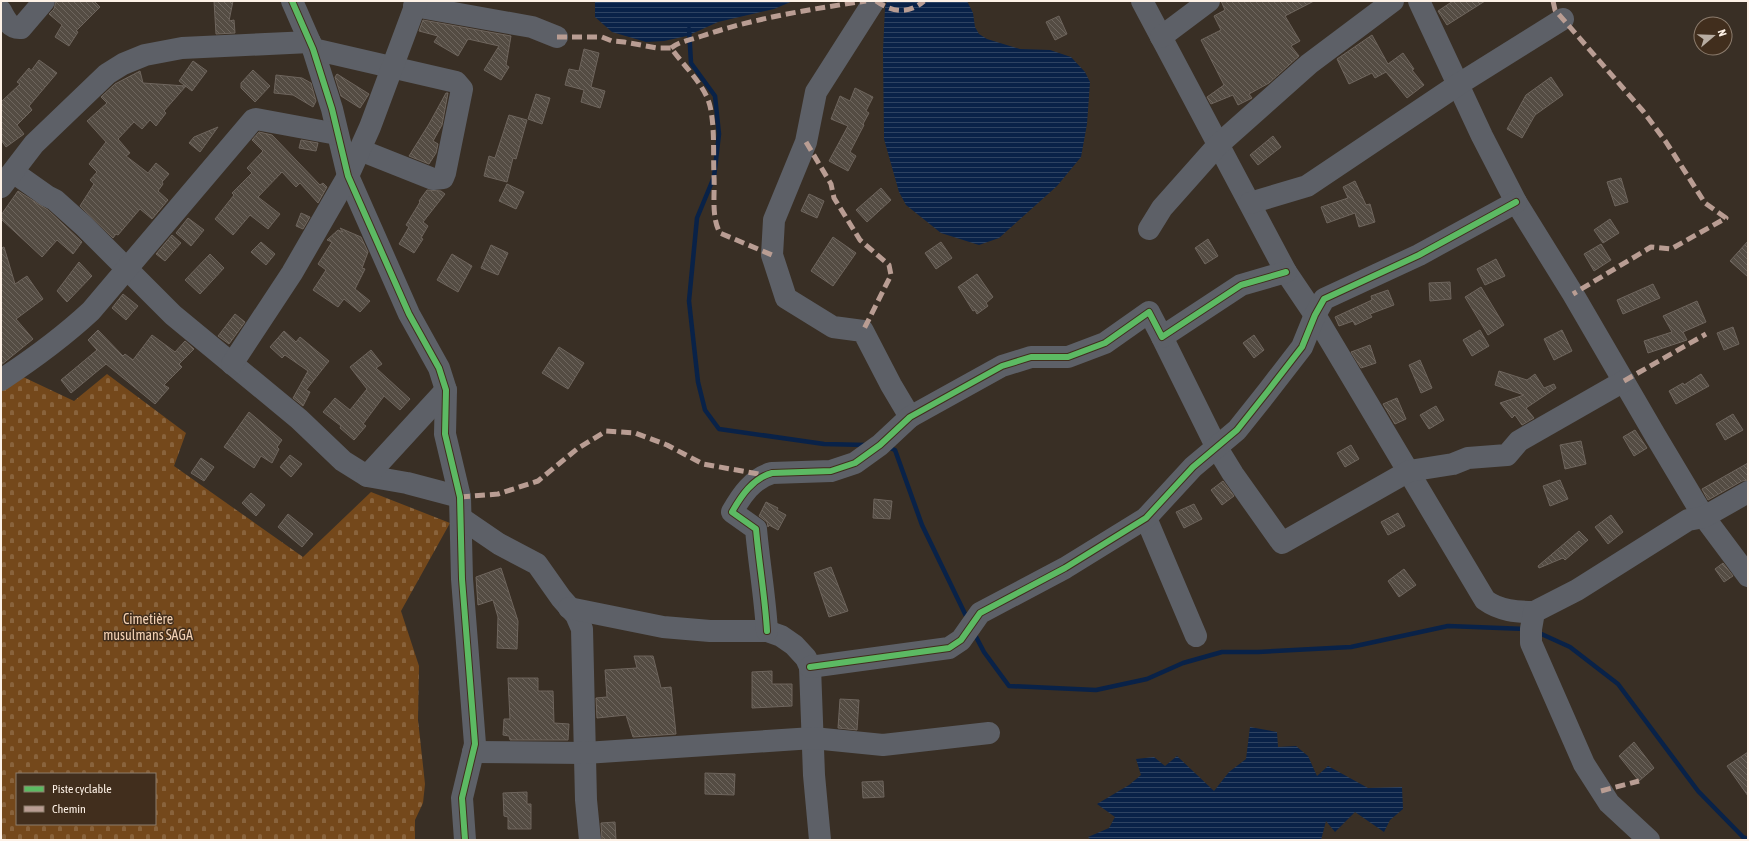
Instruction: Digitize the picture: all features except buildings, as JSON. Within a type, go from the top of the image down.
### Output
[{"type":"street","points":[[1,11],[10,25],[15,28],[21,28],[44,1]]},
{"type":"street","points":[[292,1],[312,45],[332,110],[348,176],[408,314],[439,368],[446,390],[444,434],[460,508],[462,579],[475,744],[462,798],[464,840]]},
{"type":"street","points":[[874,1],[816,92],[806,142],[774,220],[772,255],[786,298],[833,327],[863,331],[891,386],[910,417]]},
{"type":"street","points":[[1142,1],[1286,272],[1315,315],[1485,600],[1492,605],[1505,610],[1534,612],[1576,590],[1688,520],[1704,517],[1748,492]]},
{"type":"street","points":[[1161,38],[1209,1]]},
{"type":"street","points":[[1149,229],[1162,208],[1218,145],[1309,64],[1393,1]]},
{"type":"street","points":[[1419,1],[1482,136],[1516,202],[1704,517],[1748,576]]},
{"type":"street","points":[[232,364],[292,273],[348,176],[360,150],[415,3],[532,27],[557,37]]},
{"type":"street","points":[[1250,203],[1307,186],[1459,84],[1563,19]]},
{"type":"street","points":[[360,150],[433,179],[443,178],[462,89],[461,86],[456,82],[390,68],[312,45],[182,48],[145,55],[123,64],[107,74],[34,144],[7,180],[55,200],[84,226],[174,315],[300,420],[343,461],[367,476],[406,483],[460,508],[499,544],[537,564],[569,608],[576,615],[582,629],[586,800],[590,840]]},
{"type":"street","points":[[1,380],[43,352],[70,331],[90,311],[201,183],[253,120],[256,119],[337,134]]},
{"type":"street","points":[[810,667],[949,648],[962,640],[980,613],[1065,568],[1146,518],[1193,467],[1217,448],[1236,430],[1302,348],[1315,315],[1324,299],[1419,255],[1516,202]]},
{"type":"street","points":[[1162,337],[1241,285],[1286,272]]},
{"type":"street","points":[[767,631],[764,591],[759,563],[756,529],[732,512],[740,498],[756,480],[764,475],[787,472],[831,471],[855,463],[880,445],[910,417],[1002,366],[1031,357],[1068,357],[1105,343],[1149,312],[1217,448],[1233,474],[1282,543],[1409,471],[1453,464],[1468,458],[1507,455],[1519,441],[1624,381]]},
{"type":"street","points":[[367,476],[446,390]]},
{"type":"street","points":[[1146,518],[1196,636]]},
{"type":"street","points":[[569,608],[663,627],[710,631],[767,631],[781,636],[794,645],[806,658],[810,667],[814,775],[820,840]]},
{"type":"street","points":[[1534,612],[1531,629],[1531,643],[1584,764],[1609,803],[1649,840]]},
{"type":"street","points":[[473,752],[585,753],[813,738],[883,745],[989,733]]},
{"type":"green space","name":"Cimetière musulmans SAGA","points":[[107,374],[186,433],[174,466],[303,557],[371,492],[450,523],[401,611],[419,666],[418,720],[425,784],[423,803],[415,820],[415,840],[1,840],[1,386],[19,375],[74,401]]},
{"type":"water","points":[[595,1],[793,1],[774,9],[718,22],[687,36],[664,41],[646,42],[612,32],[595,17]]},
{"type":"water","points":[[887,1],[967,1],[973,13],[975,27],[979,34],[987,39],[1020,49],[1050,50],[1071,57],[1085,72],[1090,82],[1087,124],[1081,157],[1057,186],[999,238],[979,245],[941,233],[906,205],[899,192],[884,139],[883,51],[885,7]]},
{"type":"water","points":[[1250,727],[1277,732],[1278,747],[1296,746],[1308,756],[1317,776],[1328,766],[1368,788],[1402,787],[1403,809],[1390,820],[1384,832],[1355,812],[1335,832],[1326,821],[1321,840],[1091,840],[1088,837],[1109,828],[1115,817],[1097,804],[1129,785],[1141,775],[1136,759],[1154,757],[1165,766],[1177,756],[1214,791],[1229,772],[1246,759]]},
{"type":"waterway","points":[[689,29],[691,63],[715,96],[719,134],[714,177],[697,218],[689,301],[698,382],[705,410],[719,429],[824,444],[866,445]]},
{"type":"waterway","points":[[887,447],[895,450],[922,525],[968,620]]},
{"type":"waterway","points":[[974,633],[984,652],[1009,686],[1096,690],[1147,679],[1183,663],[1222,652],[1258,652],[1351,647],[1448,626],[1526,629]]},
{"type":"waterway","points":[[1537,632],[1570,647],[1618,684],[1698,791],[1743,837],[1748,839]]},
{"type":"marked path","points":[[671,48],[686,41],[742,24],[804,11],[866,1]]},
{"type":"marked path","points":[[876,1],[894,10],[906,10],[924,1]]},
{"type":"marked path","points":[[1553,1],[1555,10],[1643,111],[1666,142],[1705,203],[1726,218],[1671,249],[1651,247],[1573,294]]},
{"type":"marked path","points":[[557,37],[602,37],[612,41],[657,48],[671,48],[699,83],[710,106],[713,132],[714,213],[717,227],[720,233],[772,255]]},
{"type":"marked path","points":[[806,142],[831,184],[834,198],[860,240],[889,265],[891,275],[863,331]]},
{"type":"marked path","points":[[1624,381],[1706,334]]},
{"type":"marked path","points":[[460,497],[498,494],[538,481],[577,449],[606,431],[635,433],[667,445],[703,464],[764,475]]},
{"type":"marked path","points":[[1601,791],[1639,781]]},
{"type":"cycle path","points":[[292,1],[313,49],[332,109],[348,176],[409,314],[439,368],[446,390],[445,434],[460,497],[462,579],[475,744],[462,798],[465,840]]},
{"type":"cycle path","points":[[810,667],[949,648],[961,640],[980,613],[1065,568],[1146,518],[1193,467],[1237,430],[1302,347],[1315,315],[1324,299],[1419,255],[1516,202]]},
{"type":"cycle path","points":[[767,631],[756,529],[732,512],[739,500],[753,483],[765,475],[772,473],[831,471],[855,463],[880,445],[910,417],[1002,366],[1031,357],[1068,357],[1105,343],[1149,312],[1162,337],[1241,285],[1286,272]]}]
